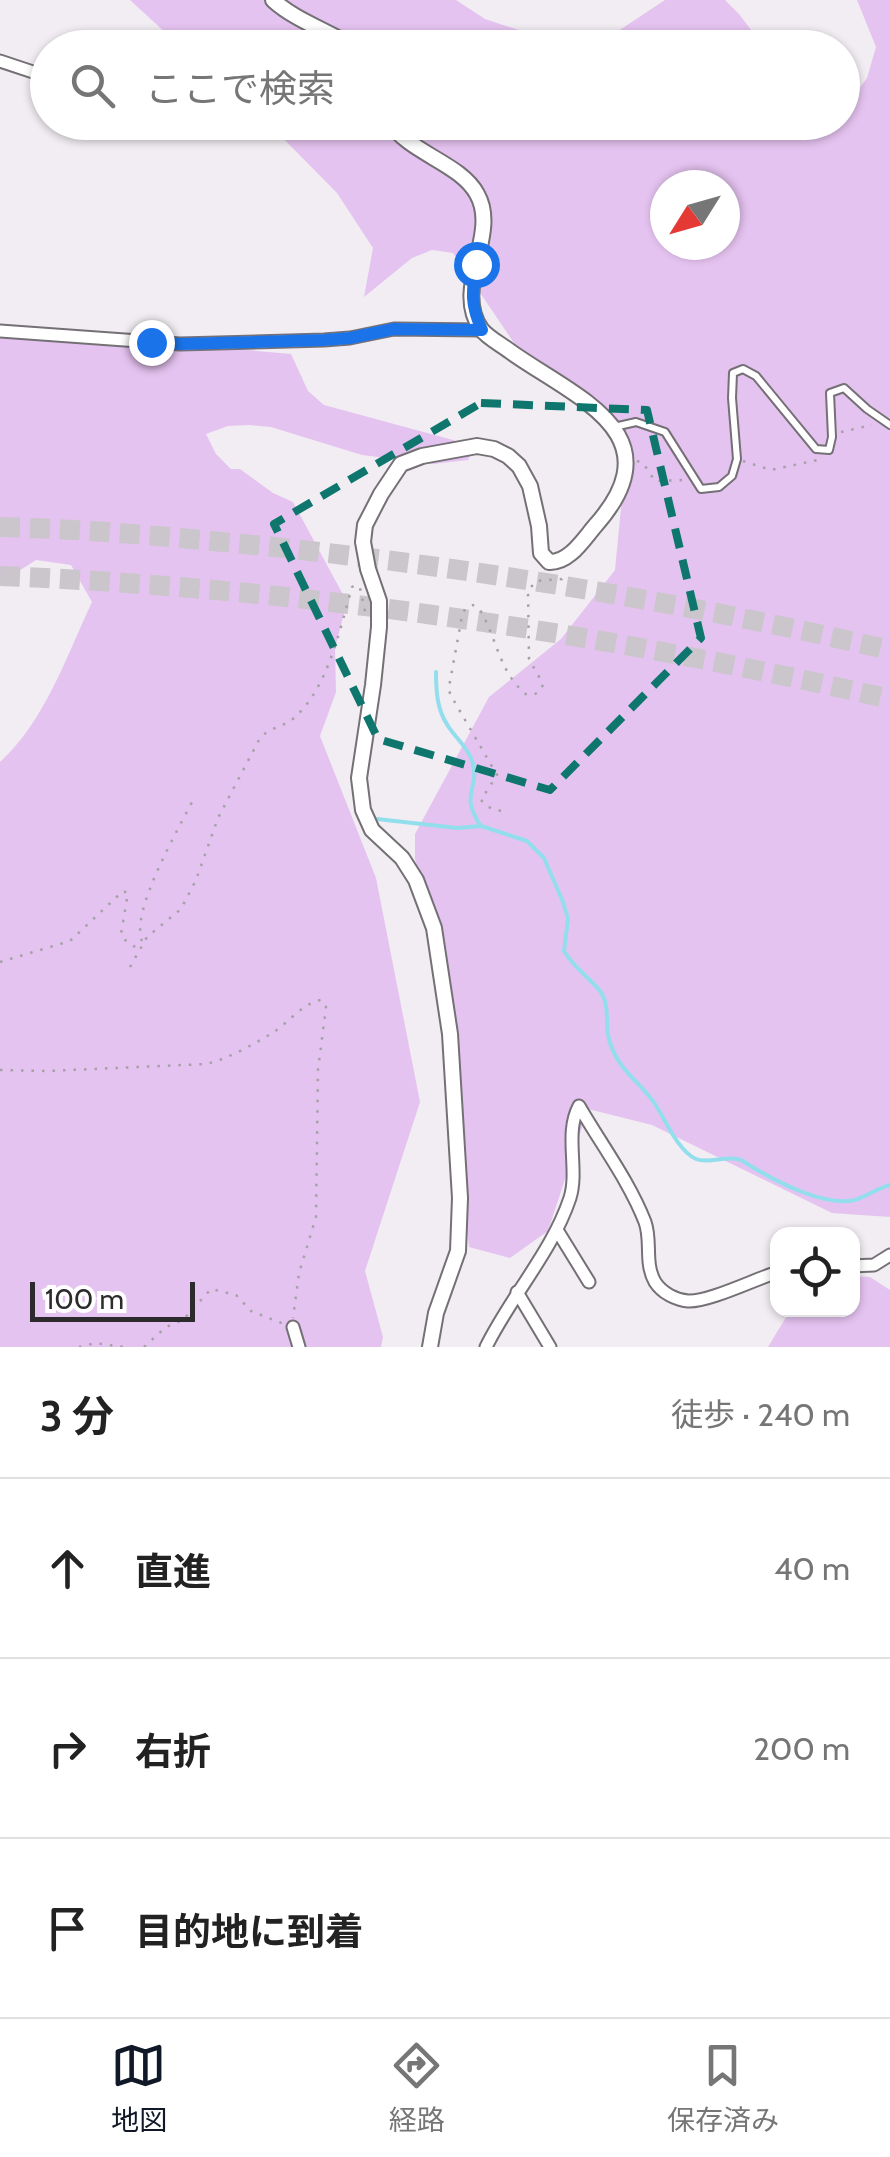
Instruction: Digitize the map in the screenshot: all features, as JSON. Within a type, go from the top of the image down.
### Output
[{"type":"street","points":[[273,0],[284,10],[327,30]]},
{"type":"street","points":[[0,61],[30,71]]},
{"type":"street","points":[[402,140],[452,170],[477,194],[484,223],[471,298],[482,330],[597,408],[613,428],[626,457],[626,472],[610,508],[566,558],[556,563],[549,562],[541,553],[530,486],[519,466],[494,449],[477,446],[422,456],[402,464],[365,525],[363,542],[379,601],[374,686],[359,778],[363,810],[372,830],[402,858],[416,880],[434,928],[450,1034],[460,1198],[458,1251],[436,1313],[430,1347]]},
{"type":"street","points":[[0,330],[180,344],[324,340],[394,329],[482,330]]},
{"type":"street","points":[[486,1347],[556,1230],[572,1194],[572,1117],[579,1106],[646,1224],[648,1259],[661,1290],[674,1298],[696,1300],[770,1275]]},
{"type":"street","points":[[556,1230],[589,1282]]},
{"type":"street","points":[[860,1265],[874,1264],[890,1255]]},
{"type":"street","points":[[517,1292],[550,1347]]},
{"type":"street","points":[[292,1327],[299,1347]]},
{"type":"lane","points":[[613,428],[636,422],[665,432],[701,488],[719,487],[732,476],[737,459],[732,373],[742,369],[756,376],[816,449],[829,450],[830,393],[844,388],[890,425]]},
{"type":"path","points":[[626,457],[642,463],[656,482],[694,479]]},
{"type":"path","points":[[501,811],[481,800],[497,775],[450,694],[462,616],[472,605],[480,610],[506,669],[528,695],[539,692],[544,684],[528,659],[528,591],[540,579],[564,578],[566,558]]},
{"type":"path","points":[[130,968],[146,937],[181,909],[218,818],[260,738],[293,719],[314,692],[331,660],[352,588],[356,586],[360,588],[366,620]]},
{"type":"path","points":[[143,943],[138,929],[154,877],[192,800]]},
{"type":"path","points":[[0,962],[70,941],[123,891],[128,894],[122,934],[140,950]]},
{"type":"path","points":[[0,1070],[217,1062],[273,1032],[316,999],[326,1007],[318,1070],[316,1218],[299,1272],[292,1327],[251,1311],[236,1295],[211,1289],[183,1320],[166,1327],[144,1347]]},
{"type":"path","points":[[80,1347],[95,1343],[124,1347]]},
{"type":"highlighted area","points":[[481,403],[647,410],[701,638],[550,790],[378,739],[274,524]]},
{"type":"shaded area","points":[[130,0],[456,0],[485,19],[519,30],[163,30]]},
{"type":"shaded area","points":[[665,0],[725,0],[751,30],[620,30]]},
{"type":"shaded area","points":[[857,0],[890,0],[890,1217],[832,1213],[652,1125],[588,1109],[548,1231],[510,1258],[469,1247],[442,967],[415,859],[415,834],[489,697],[561,639],[615,570],[623,487],[617,444],[598,407],[514,343],[453,253],[432,250],[412,258],[364,297],[373,248],[337,193],[285,140],[860,140],[860,88],[867,78],[876,47]]},
{"type":"shaded area","points":[[0,328],[291,354],[308,391],[324,405],[453,440],[473,451],[468,460],[433,464],[362,455],[271,427],[228,426],[206,434],[216,454],[231,469],[240,469],[293,502],[347,602],[335,648],[336,692],[320,736],[376,878],[420,1102],[365,1271],[383,1337],[381,1347],[0,1347],[0,762],[42,708],[92,602],[71,565],[36,560],[0,583]]},
{"type":"shaded area","points":[[860,1276],[870,1277],[890,1290],[890,1347],[768,1347],[786,1317],[860,1317]]},
{"type":"waterway","points":[[436,672],[441,713],[474,768],[470,797],[481,826]]},
{"type":"waterway","points":[[377,819],[457,828],[481,826],[527,841],[544,858],[568,919],[564,951],[603,997],[614,1054],[655,1104],[689,1155],[701,1160],[741,1160],[789,1187],[830,1200],[855,1200],[890,1185]]},
{"type":"tunnel","points":[[0,527],[171,537],[429,566],[584,589],[890,650]]},
{"type":"tunnel","points":[[0,576],[224,591],[448,617],[670,653],[890,699]]},
{"type":"route","points":[[151,342],[324,340],[394,329],[482,330],[471,298],[476,264]]}]
